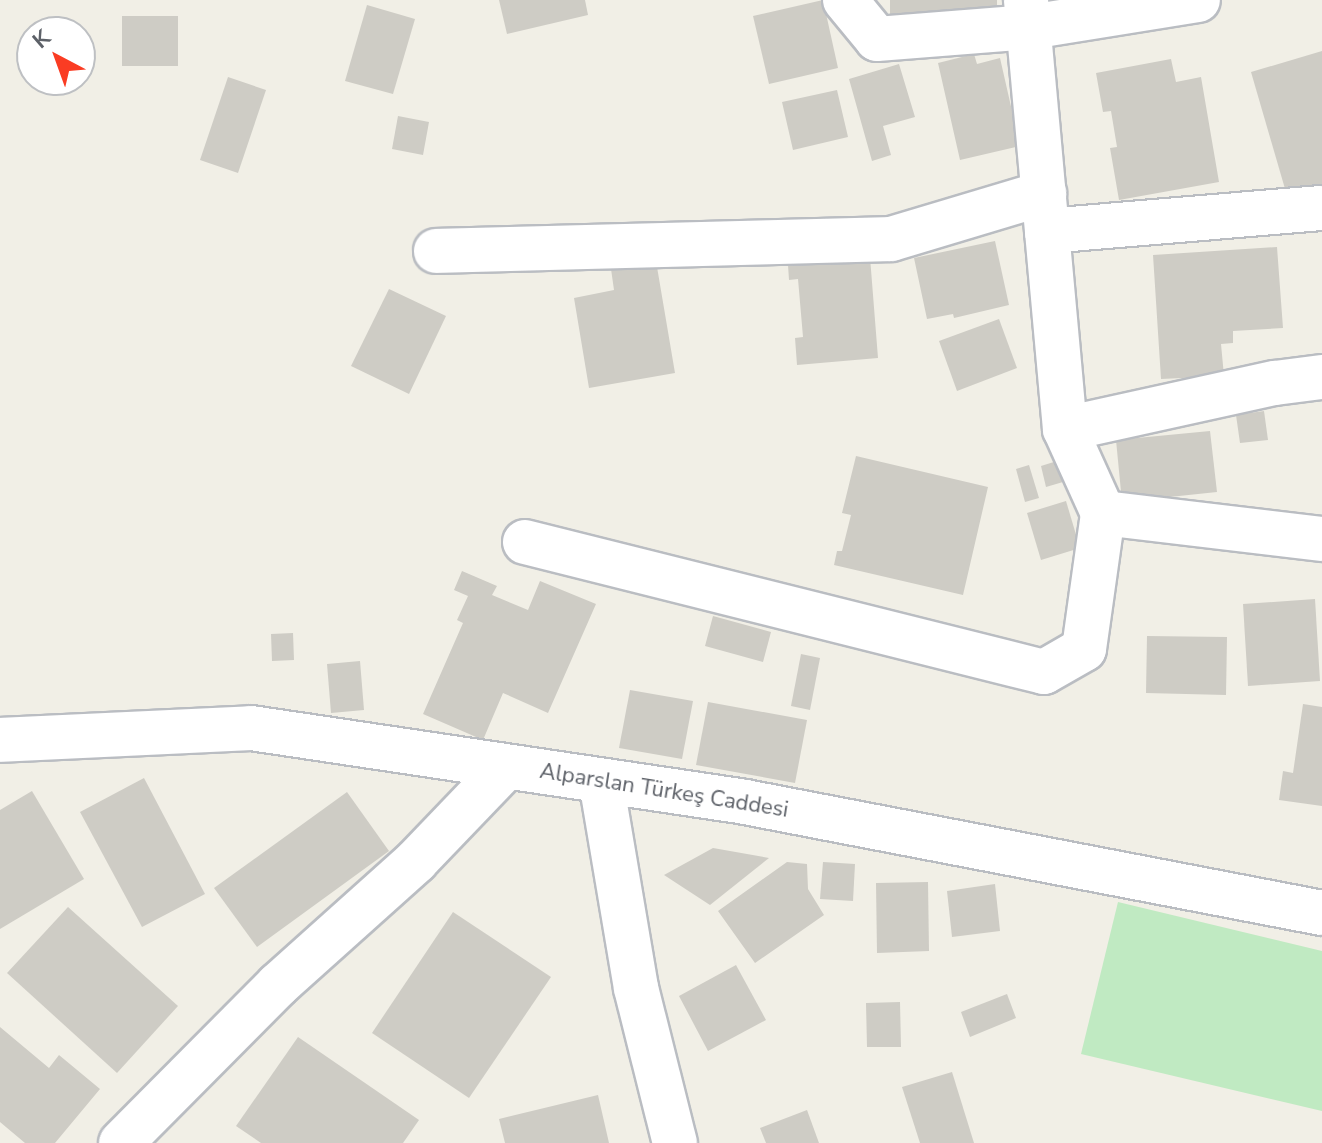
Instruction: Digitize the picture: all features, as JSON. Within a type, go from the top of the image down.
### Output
[{"type":"street","points":[[845,0],[877,39],[1028,13],[1198,0]]},
{"type":"street","points":[[525,542],[1044,672],[1084,649],[1103,513],[1065,429],[1028,13]]},
{"type":"street","points":[[436,251],[891,239],[1045,212],[1322,208]]},
{"type":"street","points":[[1065,429],[1275,383],[1322,377]]},
{"type":"street","points":[[1103,513],[1322,539]]},
{"type":"street","name":"Alparslan Türkeş Caddesi","points":[[0,740],[251,728],[745,802],[1322,913]]},
{"type":"street","points":[[121,1143],[278,985],[416,861],[506,767]]},
{"type":"street","points":[[601,781],[636,988],[675,1143]]},
{"type":"green space","points":[[1118,902],[1322,951],[1322,1111],[1081,1054]]},
{"type":"building","points":[[499,0],[585,0],[588,15],[507,34]]},
{"type":"building","points":[[823,0],[838,68],[769,84],[753,16]]},
{"type":"building","points":[[890,0],[997,0],[997,14],[890,14]]},
{"type":"building","points":[[367,5],[415,19],[393,94],[345,81]]},
{"type":"building","points":[[122,16],[178,16],[178,66],[122,66]]},
{"type":"building","points":[[1322,51],[1322,197],[1290,206],[1251,72]]},
{"type":"building","points":[[974,54],[977,64],[1000,58],[1020,146],[960,160],[938,63]]},
{"type":"building","points":[[1171,59],[1176,82],[1201,77],[1219,182],[1119,200],[1110,148],[1117,147],[1111,111],[1103,112],[1096,73]]},
{"type":"building","points":[[899,64],[915,117],[883,126],[891,155],[872,161],[849,79]]},
{"type":"building","points":[[228,77],[266,90],[238,173],[200,160]]},
{"type":"building","points":[[837,90],[848,137],[793,150],[782,102]]},
{"type":"building","points":[[398,116],[429,122],[423,155],[392,149]]},
{"type":"building","points":[[995,241],[1009,305],[954,318],[953,314],[927,319],[914,258]]},
{"type":"building","points":[[1277,247],[1283,328],[1233,331],[1233,343],[1221,344],[1224,376],[1161,379],[1153,255]]},
{"type":"building","points":[[870,257],[878,358],[797,365],[795,338],[803,337],[798,279],[789,280],[788,265]]},
{"type":"building","points":[[656,261],[675,373],[589,388],[574,298],[614,290],[611,269]]},
{"type":"building","points":[[389,289],[446,316],[409,394],[351,366]]},
{"type":"building","points":[[999,319],[1017,368],[957,391],[939,341]]},
{"type":"building","points":[[1264,411],[1268,440],[1240,443],[1236,415]]},
{"type":"building","points":[[1210,431],[1217,492],[1122,502],[1116,440]]},
{"type":"building","points":[[856,456],[988,487],[963,595],[834,565],[837,551],[842,551],[851,515],[842,513]]},
{"type":"building","points":[[1057,461],[1063,482],[1046,487],[1041,466]]},
{"type":"building","points":[[1029,465],[1039,498],[1025,502],[1016,469]]},
{"type":"building","points":[[1066,501],[1080,548],[1041,560],[1027,513]]},
{"type":"building","points":[[462,571],[497,586],[492,595],[528,610],[540,581],[596,604],[548,713],[503,693],[483,740],[423,714],[463,623],[457,620],[468,596],[454,590]]},
{"type":"building","points":[[1315,599],[1320,681],[1248,686],[1243,604]]},
{"type":"building","points":[[713,616],[771,632],[763,662],[705,646]]},
{"type":"building","points":[[293,633],[294,660],[272,661],[271,634]]},
{"type":"building","points":[[1147,636],[1227,637],[1226,695],[1146,693]]},
{"type":"building","points":[[801,654],[820,658],[810,710],[791,706]]},
{"type":"building","points":[[360,661],[364,710],[331,713],[327,664]]},
{"type":"building","points":[[630,690],[693,701],[682,759],[619,748]]},
{"type":"building","points":[[708,702],[807,720],[795,783],[696,765]]},
{"type":"building","points":[[1303,704],[1322,707],[1322,806],[1279,800],[1283,771],[1293,773]]},
{"type":"building","points":[[144,778],[205,894],[142,927],[80,812]]},
{"type":"building","points":[[32,791],[84,879],[0,929],[0,810]]},
{"type":"building","points":[[347,792],[389,851],[257,947],[214,888]]},
{"type":"building","points":[[713,848],[769,858],[710,905],[664,875]]},
{"type":"building","points":[[787,862],[807,864],[808,889],[824,915],[755,963],[718,911]]},
{"type":"building","points":[[823,862],[855,864],[853,901],[820,899]]},
{"type":"building","points":[[928,882],[929,951],[877,953],[876,883]]},
{"type":"building","points":[[995,884],[1000,931],[952,937],[947,891]]},
{"type":"building","points":[[68,907],[178,1006],[117,1073],[7,973]]},
{"type":"building","points":[[453,912],[551,977],[469,1098],[372,1033]]},
{"type":"building","points":[[736,965],[766,1020],[708,1051],[679,996]]},
{"type":"building","points":[[1007,994],[1016,1018],[970,1037],[961,1012]]},
{"type":"building","points":[[900,1002],[901,1047],[867,1047],[866,1003]]},
{"type":"building","points":[[0,1027],[49,1068],[59,1055],[100,1089],[55,1143],[25,1143],[0,1122]]},
{"type":"building","points":[[298,1037],[419,1120],[403,1143],[261,1143],[236,1126]]},
{"type":"building","points":[[952,1072],[974,1143],[920,1143],[902,1087]]},
{"type":"building","points":[[598,1095],[609,1143],[505,1143],[499,1119]]},
{"type":"building","points":[[807,1110],[819,1143],[766,1143],[760,1128]]}]
